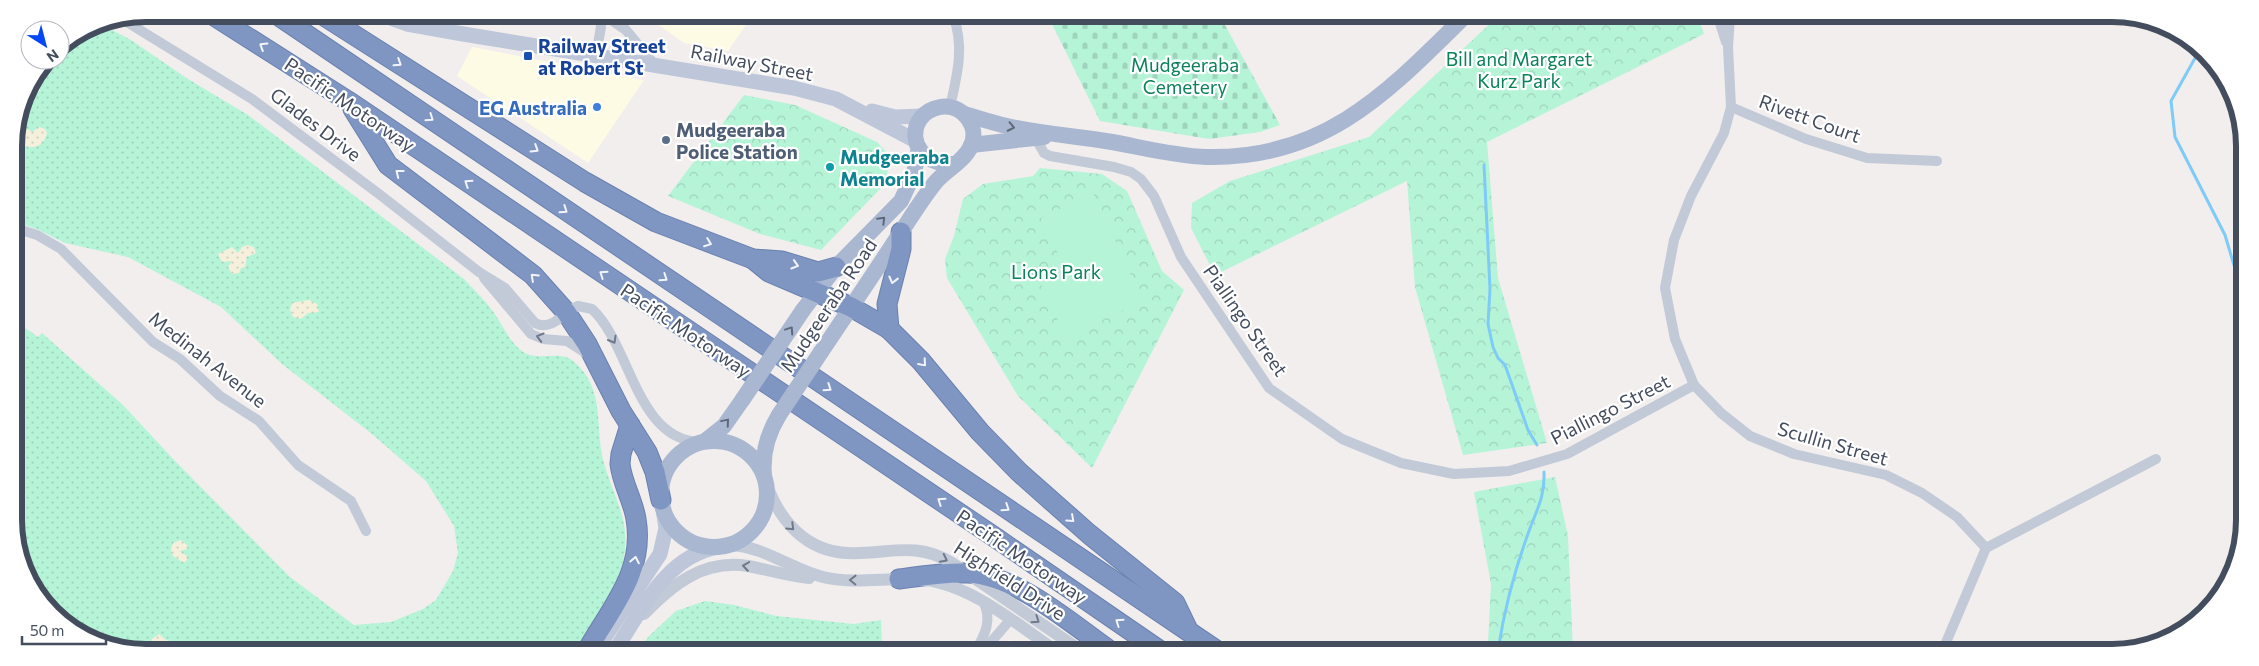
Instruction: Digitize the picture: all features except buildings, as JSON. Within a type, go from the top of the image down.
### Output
[{"type":"highway","name":"Pacific Motorway","points":[[225,23],[348,101],[988,532],[1150,643]]},
{"type":"highway","name":"Pacific Motorway","points":[[289,23],[1206,643]]},
{"type":"highway","points":[[335,23],[608,196],[656,222],[753,259],[782,261],[818,272],[836,267]]},
{"type":"highway","points":[[348,101],[388,165],[533,275],[566,312],[599,364],[630,425],[649,455],[662,504]]},
{"type":"highway","points":[[889,329],[887,304],[900,249],[901,232]]},
{"type":"highway","points":[[753,259],[768,272],[852,307],[889,329],[922,361],[980,432],[1019,472],[1088,534],[1175,603],[1189,632]]},
{"type":"highway","points":[[591,644],[626,588],[635,563],[637,523],[620,464],[621,454],[630,425]]},
{"type":"highway","points":[[898,579],[967,573],[999,580],[1017,588],[1050,608],[1100,644]]},
{"type":"main road","points":[[956,110],[972,128],[972,145],[967,153],[954,164],[932,162],[917,144],[916,132],[923,116],[931,110],[956,110],[1008,126],[1165,152],[1206,157],[1242,156],[1284,148],[1349,120],[1402,78],[1459,22]]},
{"type":"main road","name":"Railway Street","points":[[404,23],[794,88],[851,106],[896,117],[923,116]]},
{"type":"main road","name":"Railway Street","points":[[851,106],[917,144]]},
{"type":"main road","points":[[972,145],[1058,135]]},
{"type":"main road","name":"Mudgeeraba Road","points":[[703,442],[724,426],[803,310],[836,267],[901,201],[914,173],[917,144]]},
{"type":"main road","name":"Mudgeeraba Road","points":[[766,484],[765,449],[770,431],[779,415],[934,184],[954,164]]},
{"type":"main road","points":[[601,644],[660,554],[666,528],[662,504],[663,478],[672,462],[688,447],[703,442],[724,442],[742,449],[758,464],[766,484],[767,502],[759,521],[747,536],[724,546],[696,552],[678,565],[656,589],[619,644]]},
{"type":"main road","points":[[662,504],[671,525],[684,538],[702,546],[724,546]]},
{"type":"street","name":"Scullin Street","points":[[1720,22],[1728,47]]},
{"type":"street","name":"Scullin Street","points":[[1730,22],[1728,47],[1731,107],[1724,133],[1691,196],[1674,240],[1664,288],[1675,339],[1694,386],[1721,413],[1750,436],[1794,454],[1886,475],[1922,494],[1957,518],[1986,548]]},
{"type":"street","points":[[596,54],[600,23]]},
{"type":"street","points":[[615,23],[626,30],[654,64]]},
{"type":"street","points":[[955,23],[960,50],[956,110]]},
{"type":"street","name":"Glades Drive","points":[[130,24],[252,99],[479,272],[508,291],[533,321],[539,325],[549,325],[566,312]]},
{"type":"street","name":"Rivett Court","points":[[1731,107],[1806,139],[1867,158],[1937,160]]},
{"type":"street","name":"Piallingo Street","points":[[1036,139],[1044,153],[1050,156],[1114,167],[1131,172],[1141,179],[1154,196],[1182,257],[1268,388],[1342,439],[1401,463],[1454,474],[1509,471],[1567,454],[1694,386]]},
{"type":"street","name":"Medinah Avenue","points":[[23,231],[37,235],[61,249],[153,342],[180,359],[220,396],[259,421],[298,465],[350,501],[366,531]]},
{"type":"street","name":"Glades Drive","points":[[479,272],[531,334],[541,338],[569,342],[599,364]]},
{"type":"street","points":[[566,312],[580,306],[589,307],[594,310],[612,337],[641,396],[658,422],[680,438],[703,442]]},
{"type":"street","points":[[1946,643],[1986,548],[2156,459]]},
{"type":"street","name":"Highfield Drive","points":[[766,484],[774,504],[788,525],[821,547],[847,553],[922,550],[947,560],[1070,644]]},
{"type":"street","name":"Highfield Drive","points":[[724,546],[753,549],[802,571],[829,579],[898,579],[926,580],[942,583],[984,603],[1045,644]]},
{"type":"street","points":[[628,630],[673,586],[692,574],[709,568],[735,565],[800,577],[829,579]]},
{"type":"street","points":[[990,644],[1010,620],[1005,599]]},
{"type":"street","points":[[980,644],[988,624],[988,613],[984,603]]},
{"type":"shaded area","points":[[655,23],[748,23],[728,51],[684,43]]},
{"type":"shaded area","points":[[472,47],[644,80],[588,163],[457,76]]},
{"type":"shaded area","points":[[1009,640],[1015,644],[1005,644]]},
{"type":"green space","name":"Mudgeeraba Cemetery","points":[[1224,22],[1280,125],[1260,132],[1209,139],[1100,121],[1051,23]]},
{"type":"green space","name":"Bill and Margaret Kurz Park","points":[[1491,22],[1700,22],[1704,34],[1487,142],[1498,278],[1547,443],[1463,455],[1415,287],[1407,181],[1215,275],[1191,228],[1192,203],[1230,181],[1369,137]]},
{"type":"green space","points":[[110,29],[131,40],[188,79],[248,115],[464,279],[489,306],[511,340],[521,350],[532,356],[567,357],[583,371],[595,396],[601,450],[624,522],[625,547],[623,562],[615,585],[580,644],[147,644],[115,639],[99,634],[71,618],[59,607],[39,581],[32,567],[25,544],[22,519],[23,326],[38,337],[42,333],[123,405],[175,461],[290,577],[354,625],[391,622],[423,609],[436,600],[453,571],[458,553],[454,526],[426,481],[372,434],[282,364],[221,307],[128,257],[65,243],[23,224],[24,130],[32,99],[48,71],[70,70],[70,49],[99,32]]},
{"type":"green space","points":[[744,95],[795,105],[877,142],[890,156],[887,174],[881,188],[821,250],[760,234],[668,196]]},
{"type":"green space","name":"Lions Park","points":[[1040,168],[1102,174],[1127,191],[1162,271],[1184,290],[1092,468],[1018,396],[947,278],[945,259],[954,236],[963,199],[983,184],[1033,176]]},
{"type":"green space","points":[[1093,193],[1143,301],[1066,337],[1040,282],[1066,270],[1041,218]]},
{"type":"green space","points":[[1555,477],[1568,536],[1573,643],[1488,643],[1491,584],[1474,492]]},
{"type":"green space","points":[[705,601],[734,605],[776,616],[854,624],[881,620],[882,644],[643,644],[676,611]]},
{"type":"sand","points":[[39,84],[40,85],[40,91],[34,94]]},
{"type":"sand","points":[[39,127],[45,129],[47,133],[45,139],[38,146],[25,146],[23,144],[24,128],[32,132]]},
{"type":"sand","points":[[247,245],[254,247],[256,253],[247,257],[245,267],[241,268],[239,273],[232,274],[228,267],[232,261],[222,262],[218,254],[232,247],[238,253],[242,247]]},
{"type":"sand","points":[[309,300],[317,304],[319,312],[308,313],[301,319],[293,317],[290,310],[292,303]]},
{"type":"sand","points":[[181,540],[188,546],[187,549],[180,551],[187,556],[187,560],[184,563],[173,556],[171,550],[173,543]]},
{"type":"sand","points":[[159,634],[166,640],[183,644],[152,644],[152,639]]},
{"type":"waterway","points":[[2196,55],[2171,101],[2175,137],[2225,235],[2236,272]]},
{"type":"waterway","points":[[1484,165],[1490,289],[1488,324],[1493,347],[1498,358],[1505,365],[1528,430],[1537,445]]},
{"type":"waterway","points":[[1499,643],[1515,575],[1542,496],[1544,472]]},
{"type":"place","name":"Railway Street at Robert St","points":[[528,56]]},
{"type":"place","name":"EG Australia","points":[[597,107]]},
{"type":"place","name":"Mudgeeraba Police Station","points":[[666,140]]},
{"type":"place","name":"Mudgeeraba Memorial","points":[[830,167]]}]
